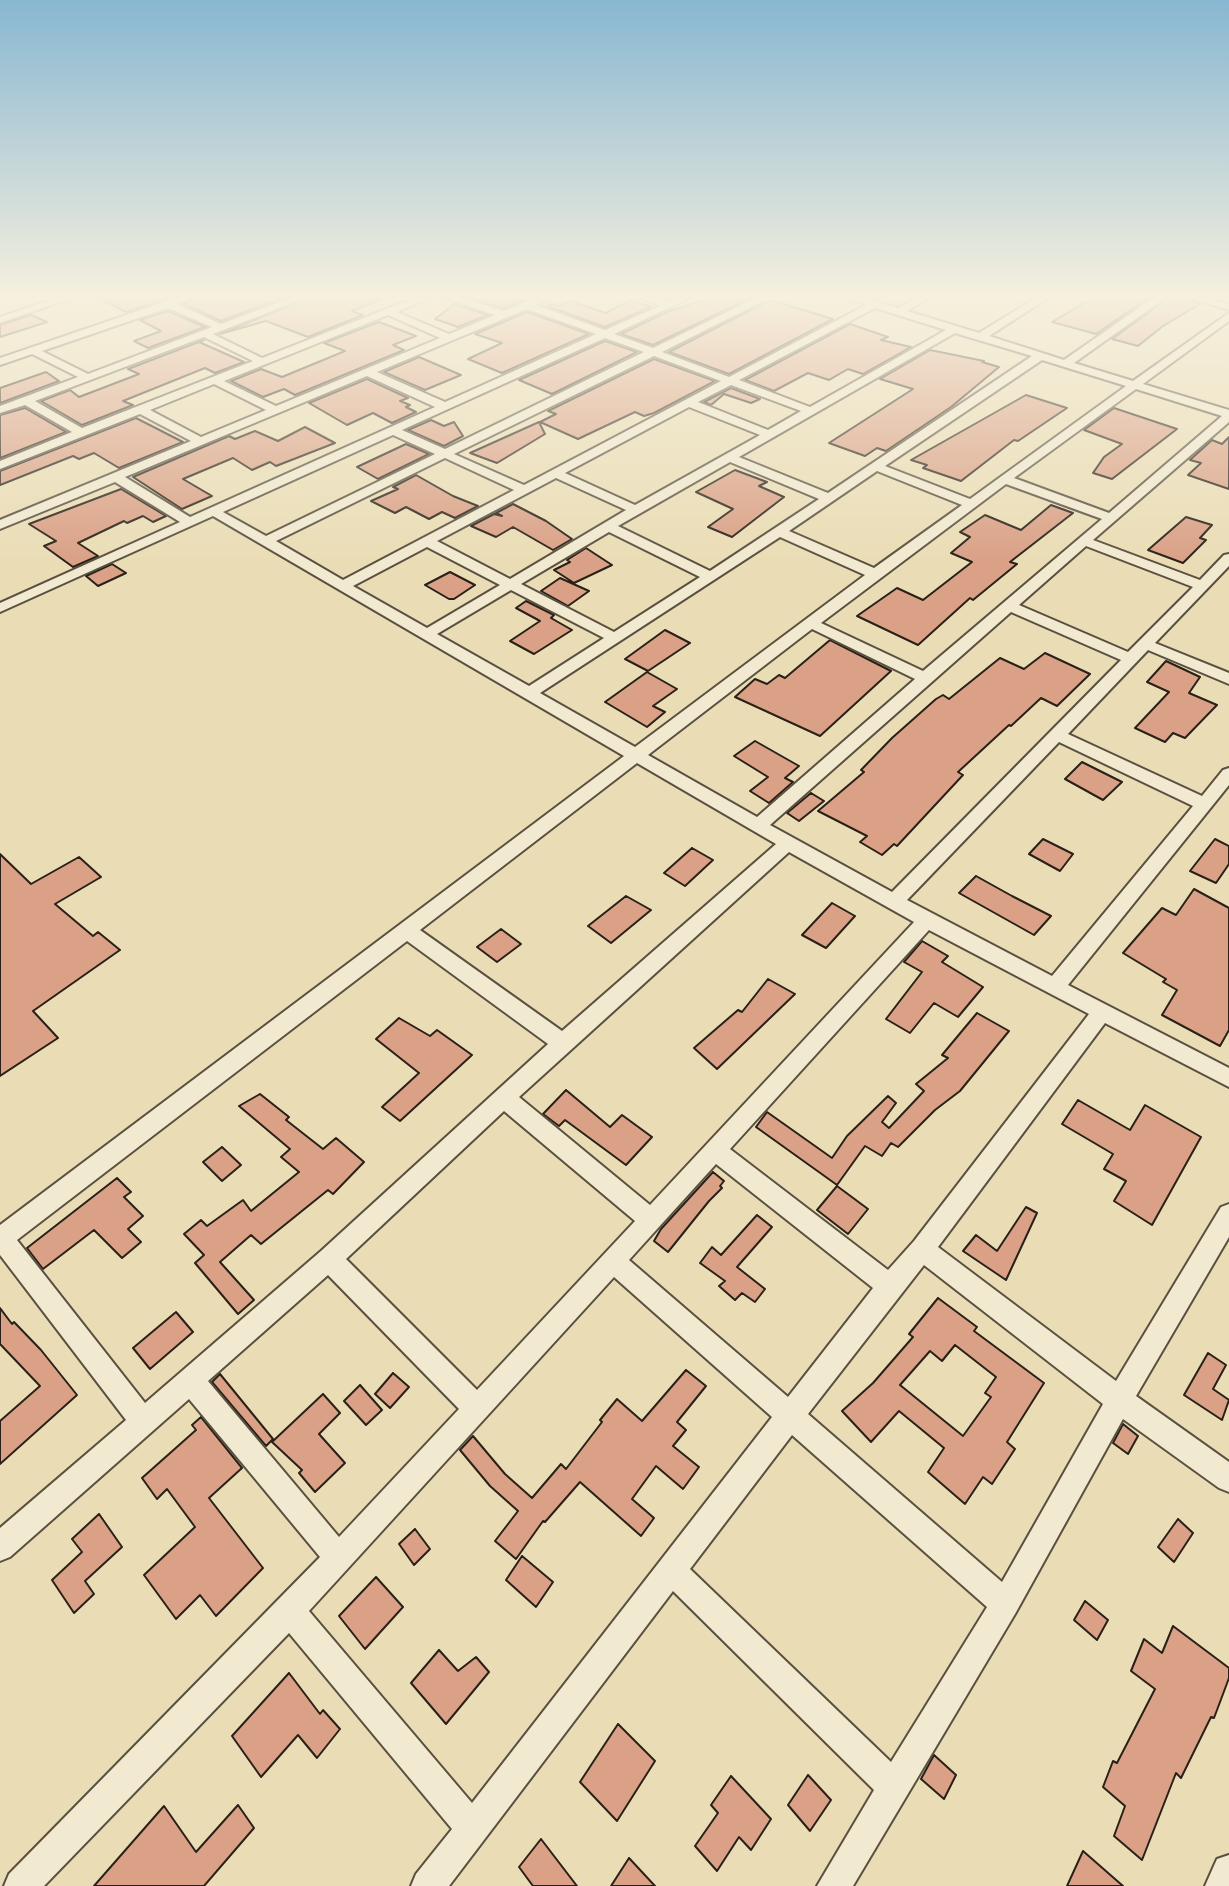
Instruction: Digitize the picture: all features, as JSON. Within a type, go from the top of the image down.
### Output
[{"type":"street","points":[[0,410],[69,384]]},
{"type":"street","points":[[0,465],[208,384]]},
{"type":"street","points":[[222,384],[277,411]]},
{"type":"street","points":[[0,526],[340,384]]},
{"type":"street","points":[[394,384],[443,406]]},
{"type":"street","points":[[0,608],[492,384]]},
{"type":"street","points":[[266,541],[589,384]]},
{"type":"street","points":[[342,586],[725,384]]},
{"type":"street","points":[[742,384],[811,411]]},
{"type":"street","points":[[427,634],[514,585],[636,510],[858,384]]},
{"type":"street","points":[[530,694],[779,532],[998,384]]},
{"type":"street","points":[[1132,384],[1229,415]]},
{"type":"street","points":[[145,1422],[0,1238],[875,574],[1135,385]]},
{"type":"street","points":[[27,401],[82,433]]},
{"type":"street","points":[[690,404],[768,435]]},
{"type":"street","points":[[142,410],[202,442]]},
{"type":"street","points":[[758,826],[1229,415]]},
{"type":"street","points":[[392,430],[525,490]]},
{"type":"street","points":[[729,457],[828,498]]},
{"type":"street","points":[[875,466],[972,504]]},
{"type":"street","points":[[557,474],[636,510]]},
{"type":"street","points":[[118,478],[189,522]]},
{"type":"street","points":[[1004,479],[1111,518]]},
{"type":"street","points":[[0,508],[15,519]]},
{"type":"street","points":[[213,511],[788,843],[927,920],[1229,1078]]},
{"type":"street","points":[[609,527],[710,576]]},
{"type":"street","points":[[779,532],[875,574]]},
{"type":"street","points":[[1084,541],[1200,585]]},
{"type":"street","points":[[428,542],[615,638]]},
{"type":"street","points":[[894,902],[1200,585],[1228,560]]},
{"type":"street","points":[[1010,606],[1131,659]]},
{"type":"street","points":[[810,624],[925,678]]},
{"type":"street","points":[[1145,644],[1229,679]]},
{"type":"street","points":[[1056,735],[1204,804]]},
{"type":"street","points":[[1055,987],[1229,774]]},
{"type":"street","points":[[0,1547],[329,1259],[505,1100],[563,1043],[788,843]]},
{"type":"street","points":[[21,1886],[290,1611],[927,920]]},
{"type":"street","points":[[406,930],[563,1043]]},
{"type":"street","points":[[428,1886],[890,1286],[922,1249],[1102,1012]]},
{"type":"street","points":[[505,1100],[650,1219]]},
{"type":"street","points":[[716,1151],[890,1286]]},
{"type":"street","points":[[834,1886],[1005,1604],[1119,1400],[1229,1216]]},
{"type":"street","points":[[922,1249],[1119,1400],[1229,1478]]},
{"type":"street","points":[[329,1259],[478,1409]]},
{"type":"street","points":[[612,1260],[1005,1604]]},
{"type":"street","points":[[191,1381],[339,1558]]},
{"type":"street","points":[[672,1571],[894,1787]]},
{"type":"street","points":[[290,1611],[472,1828]]},
{"type":"street","points":[[1222,1886],[1229,1871]]},
{"type":"building","points":[[11,384],[51,384],[0,403],[0,388]]},
{"type":"building","points":[[113,384],[165,384],[123,401],[133,405],[82,425],[41,401],[70,390],[79,397]]},
{"type":"building","points":[[237,384],[322,384],[295,395],[284,389],[263,397]]},
{"type":"building","points":[[355,384],[378,384],[408,398],[400,401],[410,405],[406,407],[416,412],[392,423],[373,413],[347,425],[309,403]]},
{"type":"building","points":[[411,384],[439,384],[425,390]]},
{"type":"building","points":[[528,384],[572,384],[552,394]]},
{"type":"building","points":[[603,384],[709,384],[654,413],[644,416],[635,412],[578,439],[540,422],[556,414],[548,411]]},
{"type":"building","points":[[756,384],[787,384],[774,391]]},
{"type":"building","points":[[897,384],[979,384],[951,407],[886,451],[877,448],[865,456],[829,443],[913,389]]},
{"type":"building","points":[[731,388],[760,399],[751,403],[724,394],[711,405],[704,402]]},
{"type":"building","points":[[1026,395],[1067,408],[1018,441],[1014,440],[961,481],[923,468],[927,465],[911,460]]},
{"type":"building","points":[[25,408],[66,432],[0,458],[0,415]]},
{"type":"building","points":[[1114,408],[1177,429],[1112,479],[1093,473],[1104,457],[1122,444],[1084,430]]},
{"type":"building","points":[[136,418],[183,442],[119,468],[94,453],[79,459],[73,456],[0,485],[0,471]]},
{"type":"building","points":[[431,420],[444,426],[454,422],[463,436],[444,446],[408,430]]},
{"type":"building","points":[[539,422],[545,434],[497,463],[470,453]]},
{"type":"building","points":[[305,427],[335,443],[276,466],[270,462],[252,470],[233,458],[183,479],[212,496],[182,509],[133,477],[229,436],[235,439],[255,431],[278,441]]},
{"type":"building","points":[[1229,437],[1229,489],[1188,475],[1201,463],[1191,459],[1212,440],[1222,444]]},
{"type":"building","points":[[406,444],[429,454],[378,479],[357,467]]},
{"type":"building","points":[[735,470],[767,482],[759,486],[784,497],[732,537],[708,527],[733,509],[696,492]]},
{"type":"building","points":[[416,475],[453,496],[478,506],[455,518],[442,512],[429,519],[406,507],[395,513],[371,501],[398,489],[393,487]]},
{"type":"building","points":[[121,489],[166,516],[153,522],[143,516],[127,523],[124,521],[78,543],[98,556],[73,567],[44,546],[56,541],[29,524]]},
{"type":"building","points":[[513,504],[546,521],[572,539],[553,550],[513,527],[496,537],[471,526],[494,514],[502,516],[496,513]]},
{"type":"building","points":[[1051,505],[1073,513],[1010,562],[1017,564],[973,600],[970,598],[918,645],[857,616],[897,588],[923,600],[972,562],[951,553],[970,537],[960,532],[985,515],[1021,530]]},
{"type":"building","points":[[1186,517],[1212,525],[1200,538],[1206,540],[1183,563],[1148,550]]},
{"type":"building","points":[[586,548],[612,565],[574,583],[554,570],[570,562],[567,560]]},
{"type":"building","points":[[112,564],[126,573],[98,586],[86,576]]},
{"type":"building","points":[[450,572],[475,585],[454,599],[449,599],[425,585]]},
{"type":"building","points":[[560,578],[589,591],[568,606],[541,591]]},
{"type":"building","points":[[526,601],[554,615],[551,618],[572,630],[534,654],[510,641],[540,621],[516,608]]},
{"type":"building","points":[[665,630],[690,643],[648,671],[625,659]]},
{"type":"building","points":[[830,640],[891,671],[820,736],[735,697],[755,679],[767,684],[779,675],[785,678]]},
{"type":"building","points":[[1045,653],[1090,674],[1057,706],[1041,698],[1009,725],[958,772],[963,775],[897,846],[894,844],[882,855],[860,842],[867,836],[818,811],[864,772],[861,770],[892,738],[936,699],[943,695],[949,699],[1000,658],[1024,669]]},
{"type":"building","points":[[1166,661],[1200,677],[1189,693],[1217,705],[1185,738],[1173,733],[1165,742],[1135,728],[1169,692],[1147,682]]},
{"type":"building","points":[[647,672],[677,689],[653,706],[665,712],[647,727],[605,702]]},
{"type":"building","points":[[755,741],[799,766],[785,778],[793,782],[769,803],[750,791],[768,777],[734,756]]},
{"type":"building","points":[[1082,762],[1122,782],[1103,800],[1065,779]]},
{"type":"building","points":[[811,793],[824,801],[799,821],[787,813]]},
{"type":"building","points":[[1043,839],[1073,854],[1060,871],[1029,854]]},
{"type":"building","points":[[1215,839],[1229,846],[1229,864],[1216,883],[1190,871]]},
{"type":"building","points":[[692,848],[713,860],[685,886],[664,873]]},
{"type":"building","points":[[0,854],[31,884],[79,857],[101,877],[55,904],[93,936],[98,932],[120,950],[33,1011],[58,1038],[0,1076]]},
{"type":"building","points":[[976,876],[1051,916],[1034,935],[959,893]]},
{"type":"building","points":[[1194,889],[1229,908],[1229,1030],[1220,1046],[1162,1015],[1177,990],[1163,982],[1166,979],[1123,953],[1162,908],[1176,915]]},
{"type":"building","points":[[626,896],[651,910],[611,943],[588,926]]},
{"type":"building","points":[[832,903],[855,916],[826,948],[802,935]]},
{"type":"building","points":[[501,929],[521,944],[497,962],[477,947]]},
{"type":"building","points":[[922,941],[948,956],[942,962],[983,987],[958,1017],[934,1003],[910,1033],[886,1019],[922,972],[904,962]]},
{"type":"building","points":[[768,979],[795,994],[717,1069],[694,1048],[738,1010],[742,1012]]},
{"type":"building","points":[[977,1013],[1009,1031],[960,1091],[935,1110],[898,1147],[891,1143],[882,1156],[865,1146],[837,1185],[756,1127],[767,1112],[832,1158],[847,1136],[888,1096],[896,1103],[882,1122],[889,1128],[924,1091],[916,1084],[948,1058],[942,1055]]},
{"type":"building","points":[[399,1018],[430,1036],[437,1030],[472,1055],[400,1121],[382,1107],[419,1073],[376,1039]]},
{"type":"building","points":[[566,1090],[610,1127],[622,1115],[652,1137],[626,1165],[565,1120],[559,1126],[543,1114]]},
{"type":"building","points":[[260,1094],[289,1117],[286,1120],[323,1149],[336,1138],[364,1162],[333,1194],[328,1190],[261,1244],[251,1235],[220,1262],[254,1300],[238,1314],[195,1263],[204,1255],[184,1234],[201,1220],[207,1226],[243,1200],[251,1211],[299,1172],[281,1157],[290,1149],[239,1106]]},
{"type":"building","points":[[1078,1100],[1130,1130],[1145,1105],[1201,1137],[1152,1225],[1114,1201],[1126,1181],[1104,1169],[1113,1154],[1062,1124]]},
{"type":"building","points":[[222,1147],[241,1165],[222,1181],[203,1162]]},
{"type":"building","points":[[713,1172],[724,1181],[720,1186],[722,1188],[668,1252],[654,1241],[661,1229]]},
{"type":"building","points":[[117,1178],[131,1192],[124,1197],[143,1216],[128,1229],[141,1242],[122,1258],[94,1230],[43,1269],[27,1248]]},
{"type":"building","points":[[837,1186],[868,1209],[848,1234],[817,1210]]},
{"type":"building","points":[[1026,1207],[1037,1213],[1006,1280],[963,1251],[976,1235],[997,1251]]},
{"type":"building","points":[[757,1215],[772,1227],[737,1267],[765,1289],[755,1302],[742,1293],[735,1300],[719,1286],[725,1281],[700,1263],[712,1247],[721,1255]]},
{"type":"building","points":[[938,1298],[977,1327],[974,1331],[1044,1383],[1007,1442],[1015,1449],[992,1484],[983,1477],[965,1504],[928,1472],[944,1448],[899,1411],[871,1442],[842,1411],[873,1383],[913,1337],[909,1334]],"holes":[[[955,1345],[996,1377],[985,1393],[991,1397],[963,1436],[900,1385],[930,1351],[942,1361]]]},
{"type":"building","points":[[0,1308],[12,1324],[14,1322],[41,1350],[77,1395],[0,1464],[0,1421],[40,1386],[0,1344]]},
{"type":"building","points":[[176,1312],[193,1332],[150,1369],[133,1348]]},
{"type":"building","points":[[1208,1353],[1226,1365],[1213,1389],[1229,1400],[1222,1420],[1184,1395]]},
{"type":"building","points":[[686,1370],[706,1386],[677,1422],[686,1430],[673,1446],[699,1467],[683,1489],[656,1466],[632,1499],[654,1518],[641,1536],[580,1482],[545,1522],[543,1521],[516,1559],[495,1541],[518,1511],[490,1486],[460,1450],[473,1436],[505,1474],[532,1498],[561,1464],[566,1469],[617,1399],[642,1421]]},
{"type":"building","points":[[393,1373],[409,1387],[390,1408],[375,1394]]},
{"type":"building","points":[[220,1374],[273,1439],[266,1446],[212,1382]]},
{"type":"building","points":[[360,1385],[382,1410],[366,1425],[344,1401]]},
{"type":"building","points":[[323,1394],[340,1413],[319,1434],[345,1463],[315,1492],[299,1473],[302,1470],[272,1442]]},
{"type":"building","points":[[201,1417],[242,1468],[209,1498],[263,1568],[216,1616],[200,1595],[176,1619],[144,1575],[195,1527],[167,1489],[157,1499],[142,1478],[196,1430],[192,1425]]},
{"type":"building","points":[[1123,1424],[1138,1436],[1128,1454],[1113,1443]]},
{"type":"building","points":[[99,1514],[122,1547],[85,1581],[94,1594],[74,1613],[52,1580],[82,1552],[72,1539]]},
{"type":"building","points":[[1178,1519],[1193,1533],[1174,1562],[1158,1547]]},
{"type":"building","points":[[415,1529],[430,1549],[414,1565],[399,1544]]},
{"type":"building","points":[[522,1556],[553,1582],[536,1607],[506,1580]]},
{"type":"building","points":[[376,1577],[403,1607],[365,1649],[339,1616]]},
{"type":"building","points":[[1085,1601],[1108,1620],[1097,1640],[1074,1620]]},
{"type":"building","points":[[1173,1626],[1229,1668],[1229,1678],[1214,1718],[1211,1717],[1181,1778],[1176,1773],[1142,1860],[1114,1836],[1125,1806],[1103,1787],[1113,1761],[1117,1763],[1155,1689],[1131,1671],[1144,1639],[1162,1653]]},
{"type":"building","points":[[439,1650],[458,1671],[476,1657],[489,1672],[446,1724],[411,1683]]},
{"type":"building","points":[[289,1673],[320,1714],[323,1710],[340,1729],[317,1758],[298,1735],[261,1777],[232,1736]]},
{"type":"building","points":[[618,1724],[655,1761],[617,1821],[580,1782]]},
{"type":"building","points":[[934,1755],[956,1775],[944,1799],[921,1779]]},
{"type":"building","points":[[808,1775],[831,1800],[810,1831],[788,1805]]},
{"type":"building","points":[[731,1776],[771,1819],[751,1850],[739,1837],[717,1871],[695,1846],[718,1813],[711,1805]]},
{"type":"building","points":[[238,1805],[254,1828],[204,1886],[94,1886],[164,1806],[196,1852]]},
{"type":"building","points":[[541,1839],[577,1886],[533,1886],[519,1867]]},
{"type":"building","points":[[1083,1851],[1123,1886],[1067,1886]]},
{"type":"building","points":[[629,1858],[655,1886],[611,1886]]}]
